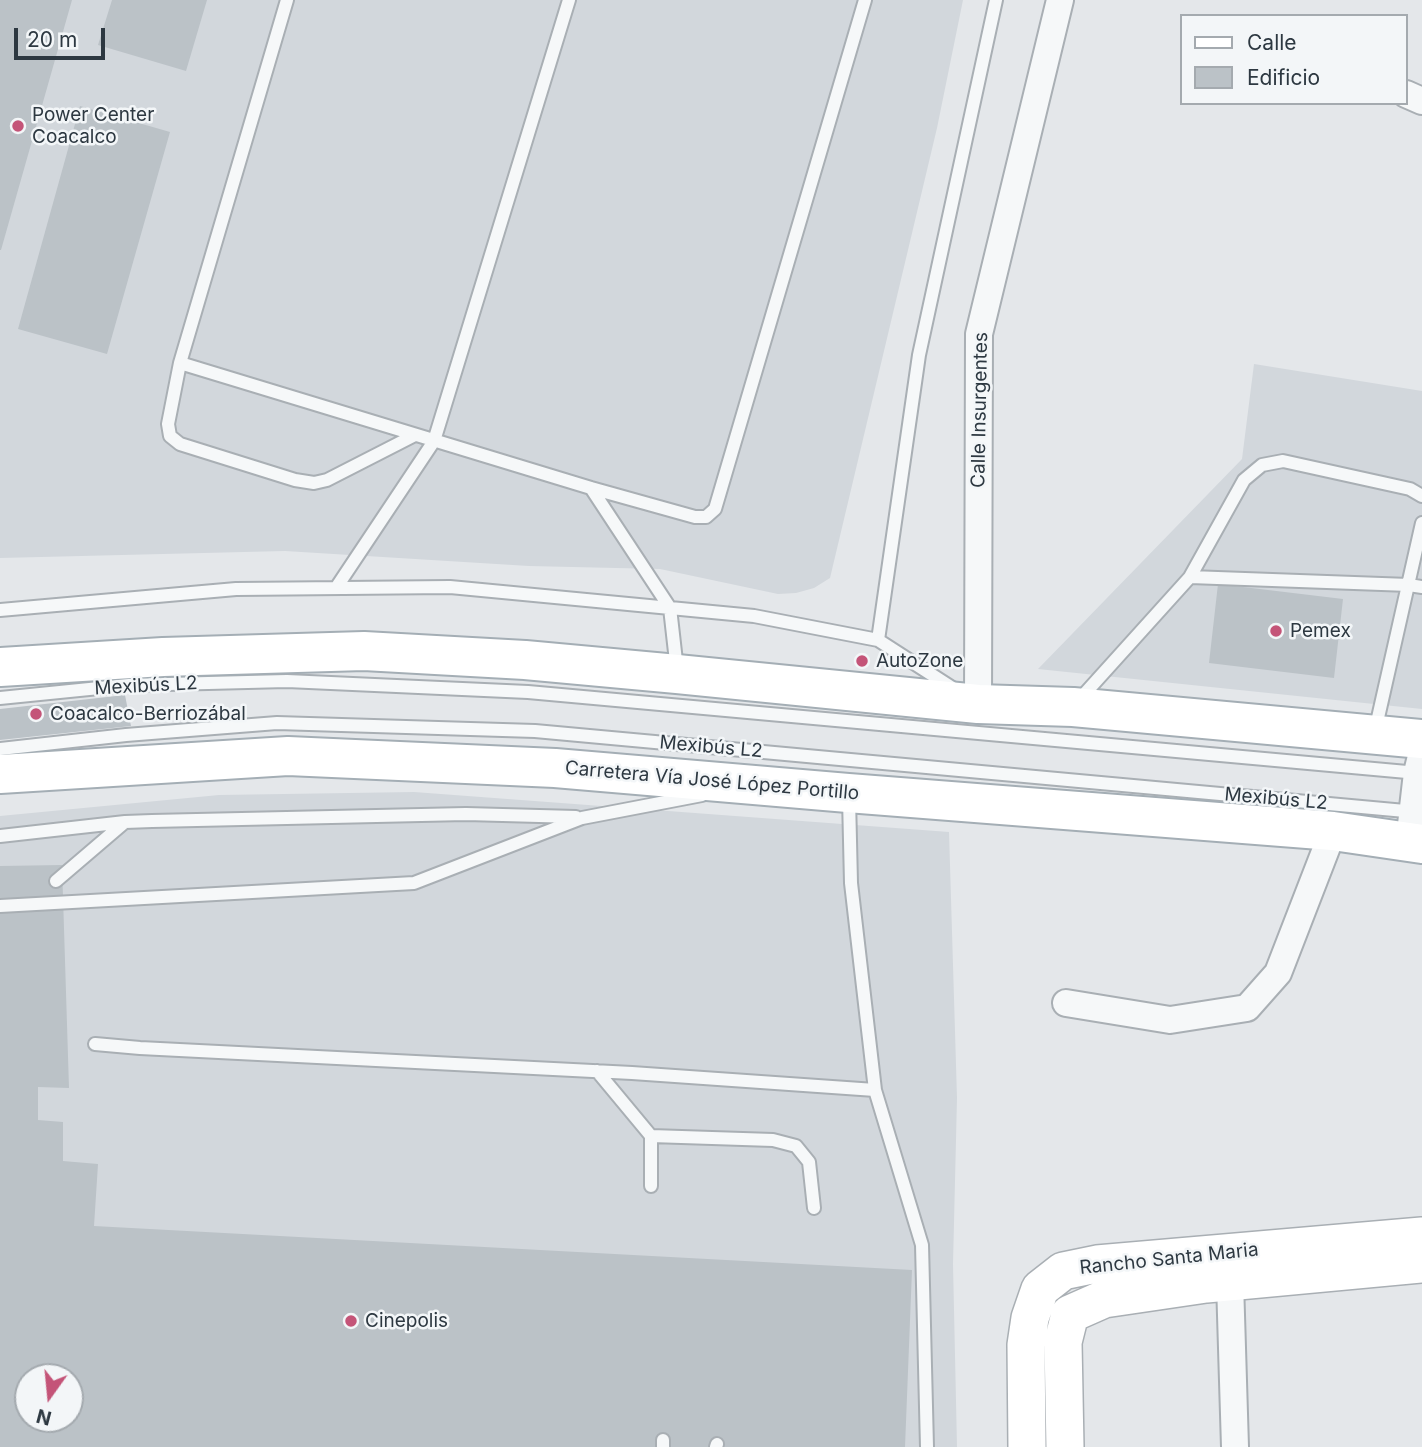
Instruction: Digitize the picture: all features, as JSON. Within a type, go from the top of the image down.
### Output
[{"type":"main road","points":[[0,667],[163,657],[364,651],[526,660],[978,705],[1073,707],[1374,735],[1421,759]]},
{"type":"main road","name":"Carretera Vía José López Portillo","points":[[0,774],[288,756],[555,768],[1333,831],[1416,828]]},
{"type":"street","name":"Calle Insurgentes","points":[[978,705],[978,334],[1060,0]]},
{"type":"street","points":[[1416,828],[1421,759]]},
{"type":"street","points":[[1066,1003],[1170,1020],[1247,1008],[1278,973],[1333,831]]},
{"type":"street","name":"Rancho Santa Maria","points":[[1027,1447],[1026,1345],[1030,1318],[1040,1289],[1063,1271],[1097,1264],[1422,1236]]},
{"type":"street","name":"Rancho Santa Maria","points":[[1065,1447],[1063,1342],[1070,1314],[1104,1299],[1230,1282],[1422,1265]]},
{"type":"street","points":[[1230,1282],[1235,1447]]},
{"type":"lane","points":[[287,0],[180,363],[168,425],[170,436],[180,444],[295,481],[314,483],[327,480],[415,435]]},
{"type":"lane","points":[[336,588],[434,441],[569,0]]},
{"type":"lane","points":[[180,363],[591,488],[695,517],[706,517],[715,509],[864,0]]},
{"type":"lane","points":[[878,640],[919,355],[996,0]]},
{"type":"lane","points":[[1073,707],[1189,577],[1244,480],[1262,465],[1283,461],[1410,489],[1422,496]]},
{"type":"lane","points":[[591,488],[670,608],[677,674]]},
{"type":"lane","points":[[1374,735],[1415,586],[1422,523]]},
{"type":"lane","points":[[1189,577],[1415,586]]},
{"type":"lane","points":[[0,610],[236,589],[450,587],[754,616],[878,640],[978,705]]},
{"type":"lane","name":"Mexibús L2","points":[[0,698],[129,685],[287,681],[528,692],[1421,759]]},
{"type":"lane","name":"Mexibús L2","points":[[0,748],[277,723],[535,731],[1416,828]]},
{"type":"lane","points":[[0,906],[414,883],[582,818],[761,785]]},
{"type":"lane","points":[[848,793],[851,883],[875,1090],[922,1245],[927,1447]]},
{"type":"lane","points":[[0,836],[125,822],[466,814],[582,818]]},
{"type":"lane","points":[[56,881],[125,822]]},
{"type":"lane","points":[[95,1044],[597,1071],[875,1090]]},
{"type":"lane","points":[[597,1071],[651,1136],[651,1186]]},
{"type":"lane","points":[[651,1136],[773,1140],[796,1146],[809,1162],[814,1208]]},
{"type":"shaded area","points":[[0,0],[963,0],[937,128],[830,578],[814,588],[778,594],[660,569],[529,566],[285,551],[0,558]]},
{"type":"shaded area","points":[[1254,364],[1422,391],[1422,709],[1038,669],[1242,459]]},
{"type":"shaded area","points":[[414,792],[949,832],[957,1098],[953,1264],[957,1447],[0,1447],[0,816],[219,795]]},
{"type":"building","name":"Power Center Coacalco","points":[[0,0],[72,0],[1,250],[0,250]]},
{"type":"building","points":[[112,0],[207,0],[186,71],[98,45]]},
{"type":"building","points":[[80,106],[170,132],[107,354],[18,329]]},
{"type":"building","name":"Pemex","points":[[1218,584],[1343,599],[1334,678],[1209,663]]},
{"type":"building","points":[[125,695],[131,726],[0,740],[0,709]]},
{"type":"building","points":[[62,865],[69,1088],[38,1087],[38,1120],[63,1122],[63,1161],[98,1164],[94,1226],[912,1270],[905,1447],[0,1447],[0,866]]},
{"type":"place","name":"Power Center Coacalco","points":[[18,126]]},
{"type":"place","name":"Pemex","points":[[1276,631]]},
{"type":"place","name":"AutoZone","points":[[862,661]]},
{"type":"place","name":"Coacalco-Berriozábal","points":[[36,714]]},
{"type":"place","name":"Cinepolis","points":[[351,1321]]}]
